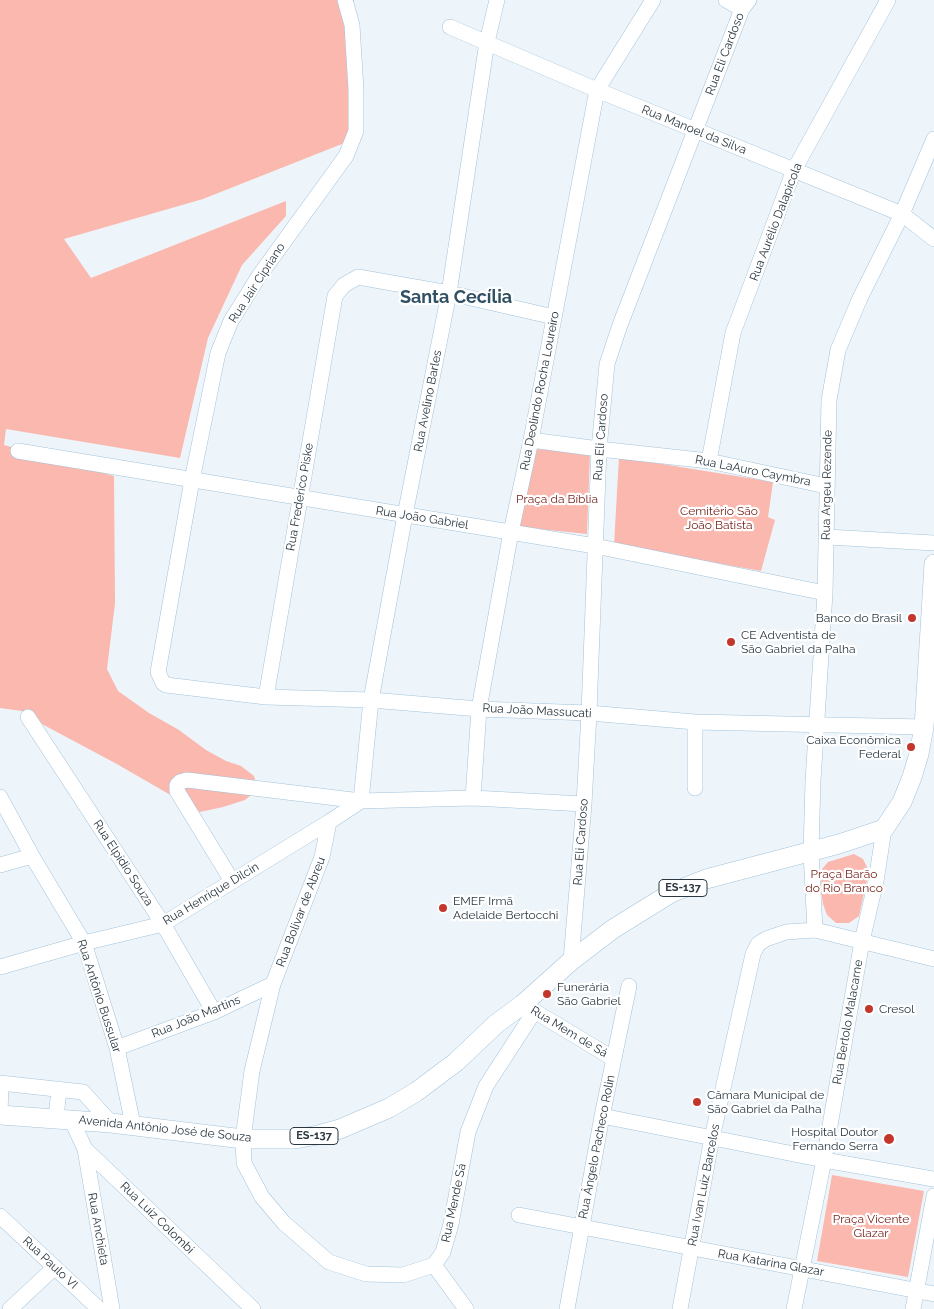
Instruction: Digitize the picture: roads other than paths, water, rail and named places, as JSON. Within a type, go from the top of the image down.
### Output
[{"type":"main road","points":[[884,828],[902,802],[929,724],[934,564]]},
{"type":"main road","name":"ES-137","points":[[571,961],[613,929],[671,893],[706,880],[839,844],[884,828]]},
{"type":"main road","name":"Avenida Antônio José de Souza","points":[[0,1115],[133,1125],[243,1140],[295,1139],[318,1135],[340,1129],[390,1108],[416,1092],[456,1062],[496,1024],[529,1008],[571,961]]},
{"type":"street","name":"Rua Jair Cipriano","points":[[158,672],[192,480],[218,353],[231,321],[259,276],[346,156],[356,131],[356,90],[352,25],[345,0]]},
{"type":"street","name":"Rua Avelino Barles","points":[[362,802],[371,700],[405,515],[450,293],[487,42],[497,0]]},
{"type":"street","name":"Rua Deolindo Rocha Loureiro","points":[[473,798],[479,708],[511,532],[531,440],[597,90],[653,0]]},
{"type":"street","points":[[726,0],[746,4]]},
{"type":"street","name":"Rua Aurélio Dalapicola","points":[[709,461],[734,333],[794,170],[888,0]]},
{"type":"street","name":"Rua Eli Cardoso","points":[[571,961],[584,804],[589,713],[599,449],[608,364],[620,326],[746,4]]},
{"type":"street","name":"Rua Manoel da Silva","points":[[450,27],[597,90],[902,214],[934,239]]},
{"type":"street","name":"Rua Argeu Rezende","points":[[811,852],[816,725],[825,593],[829,400],[838,350],[860,298],[902,214],[934,139]]},
{"type":"street","name":"Rua Frederico Piske","points":[[266,697],[335,296],[344,285],[358,277],[450,293]]},
{"type":"street","points":[[450,293],[554,317]]},
{"type":"street","name":"Rua LaAuro Caymbra","points":[[531,440],[709,461],[826,486]]},
{"type":"street","name":"Rua João Gabriel","points":[[18,451],[595,546],[825,593]]},
{"type":"street","points":[[827,537],[934,543]]},
{"type":"street","name":"Rua João Massucati","points":[[158,672],[166,685],[266,697],[371,700],[479,708],[589,713],[695,722],[816,725],[929,724]]},
{"type":"street","name":"Rua Elpídio Souza","points":[[28,717],[163,924],[214,1012]]},
{"type":"street","points":[[695,722],[695,788]]},
{"type":"street","points":[[232,881],[177,791],[177,785],[180,782],[187,780],[362,802],[473,798],[584,804]]},
{"type":"street","name":"Rua Antônio Bussular","points":[[0,797],[32,856],[84,943],[117,1048],[133,1125]]},
{"type":"street","points":[[329,822],[362,802]]},
{"type":"street","name":"Rua Henrique Dilcin","points":[[0,967],[84,943],[163,924],[329,822]]},
{"type":"street","name":"Rua Bolivar de Abreu","points":[[243,1140],[252,1071],[274,984],[322,858],[329,822]]},
{"type":"street","points":[[862,941],[876,881],[884,828]]},
{"type":"street","points":[[811,852],[815,930],[934,959]]},
{"type":"street","points":[[0,865],[32,856]]},
{"type":"street","name":"Rua Ivan Luiz Barcelos","points":[[680,1309],[712,1138],[753,954],[758,944],[766,939],[786,932],[815,930]]},
{"type":"street","name":"Rua Bertolo Malacarne","points":[[794,1309],[824,1160],[862,941]]},
{"type":"street","name":"Rua João Martins","points":[[117,1048],[214,1012],[274,984]]},
{"type":"street","name":"Rua Ângelo Pacheco Rolin","points":[[567,1309],[602,1116],[629,986]]},
{"type":"street","name":"Rua Mem de Sá","points":[[529,1008],[614,1059]]},
{"type":"street","name":"Rua Mende Sá","points":[[434,1265],[443,1252],[451,1224],[468,1132],[486,1086],[529,1008]]},
{"type":"street","points":[[0,1115],[1,1083],[83,1092],[111,1123]]},
{"type":"street","points":[[59,1089],[64,1119]]},
{"type":"street","points":[[602,1116],[824,1160],[934,1179]]},
{"type":"street","name":"Rua Luiz Colombi","points":[[64,1119],[85,1149],[253,1309]]},
{"type":"street","points":[[243,1140],[244,1163],[262,1197],[284,1223],[329,1262],[366,1274],[403,1275],[434,1265],[466,1309]]},
{"type":"street","name":"Rua Anchieta","points":[[85,1149],[112,1309]]},
{"type":"street","points":[[913,1309],[934,1196]]},
{"type":"street","name":"Rua Katarina Glazar","points":[[519,1215],[934,1294]]},
{"type":"street","name":"Rua Paulo VI","points":[[0,1216],[99,1309]]},
{"type":"street","points":[[10,1309],[54,1267]]},
{"type":"place","name":"Banco do Brasil","points":[[912,618]]},
{"type":"place","name":"CE Adventista de São Gabriel da Palha","points":[[731,642]]},
{"type":"place","name":"Caixa Econômica Federal","points":[[911,747]]},
{"type":"place","name":"EMEF Irmã Adelaide Bertocchi","points":[[443,908]]},
{"type":"place","name":"Funerária São Gabriel","points":[[547,994]]},
{"type":"place","name":"Cresol","points":[[869,1009]]},
{"type":"place","name":"Câmara Municipal de São Gabriel da Palha","points":[[697,1102]]},
{"type":"place","name":"Hospital Doutor Fernando Serra","points":[[889,1139]]},
{"type":"district","name":"Santa Cecília","points":[[456,298]]},
{"type":"park label","name":"Praça da Bíblia","points":[[557,499]]},
{"type":"park label","name":"Cemitério São João Batista","points":[[719,518]]},
{"type":"park label","name":"Praça Barão do Rio Branco","points":[[844,881]]},
{"type":"park label","name":"Praça Vicente Glazar","points":[[871,1226]]}]
